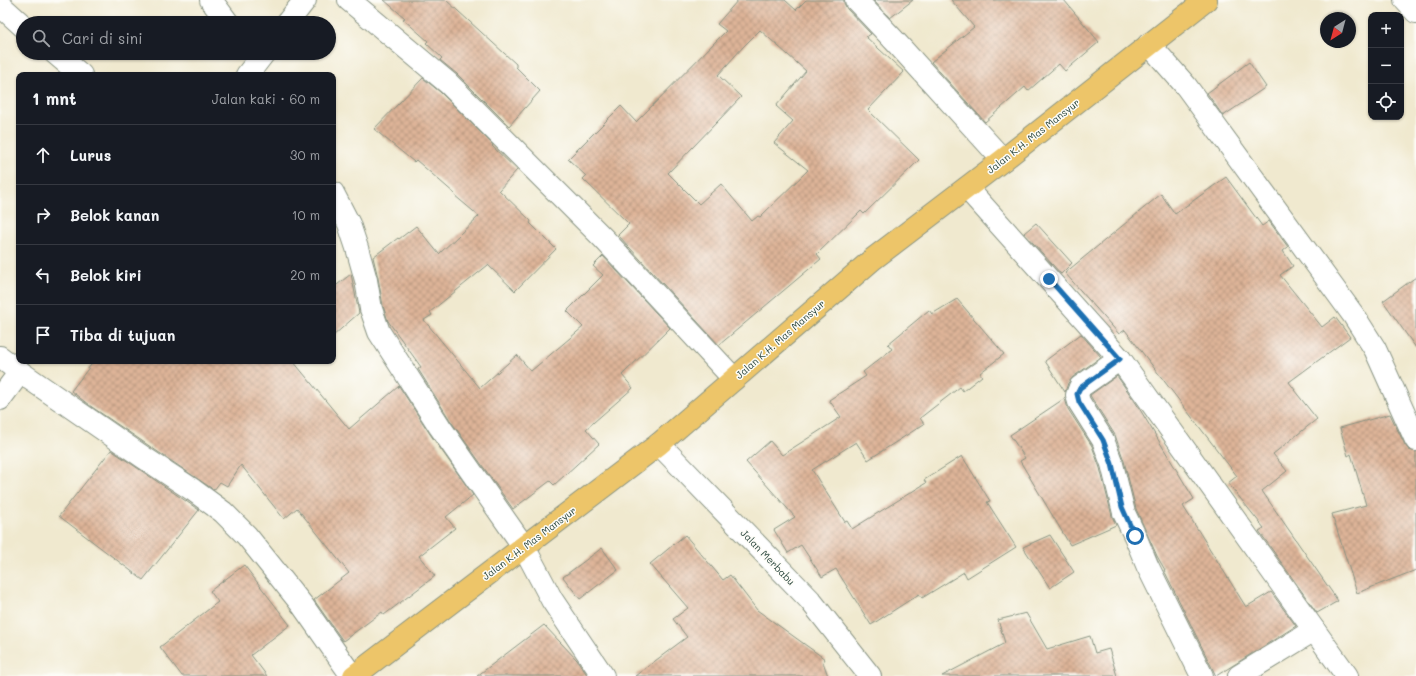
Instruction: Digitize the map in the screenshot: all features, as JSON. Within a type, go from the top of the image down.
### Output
[{"type":"highway","name":"Jalan K.H. Mas Mansyur","points":[[353,676],[659,444],[873,260],[1206,0]]},
{"type":"street","points":[[211,0],[223,16]]},
{"type":"street","points":[[292,16],[305,0]]},
{"type":"street","points":[[349,0],[448,83],[604,239],[734,379]]},
{"type":"street","points":[[856,0],[1003,160]]},
{"type":"street","points":[[1405,0],[1416,12]]},
{"type":"street","points":[[3,6],[16,19]]},
{"type":"street","points":[[1149,44],[1186,86],[1354,316],[1375,349],[1416,440]]},
{"type":"street","points":[[63,60],[77,72]]},
{"type":"street","points":[[967,188],[1120,359],[1347,676]]},
{"type":"street","points":[[336,199],[349,224],[357,248],[366,280],[371,310],[379,332],[431,415],[524,547],[552,600],[603,676]]},
{"type":"street","points":[[0,357],[143,457],[194,490],[223,512],[247,536],[303,606],[353,676]]},
{"type":"street","points":[[1120,359],[1080,388],[1077,394],[1079,402],[1103,440],[1112,464],[1124,513],[1147,565],[1202,676]]},
{"type":"street","points":[[0,399],[20,372]]},
{"type":"street","name":"Jalan Merbabu","points":[[659,444],[810,600],[870,676]]},
{"type":"street","points":[[1238,676],[1314,630]]},
{"type":"building","points":[[384,0],[446,0],[516,64],[516,67],[540,91],[509,126],[457,74],[440,60],[442,58],[426,43],[428,41]]},
{"type":"building","points":[[738,0],[785,0],[796,10],[806,0],[844,0],[847,9],[871,34],[866,37],[904,72],[868,110],[919,160],[864,214],[861,211],[817,254],[821,259],[719,345],[618,235],[629,224],[583,179],[586,176],[568,159],[621,106],[636,122],[726,31],[717,24]],"holes":[[[760,30],[806,71],[776,106],[793,121],[774,143],[808,170],[760,217],[758,216],[752,221],[721,184],[699,204],[668,173],[741,97],[718,75]]]},
{"type":"building","points":[[873,0],[913,0],[890,18]]},
{"type":"building","points":[[951,0],[1064,0],[1099,42],[1065,71],[1059,64],[1028,91],[1025,87],[985,122],[931,62],[974,27]]},
{"type":"building","points":[[1249,62],[1266,87],[1223,116],[1207,93]]},
{"type":"building","points":[[423,78],[440,92],[517,170],[499,190],[531,221],[530,223],[556,249],[515,291],[488,265],[430,312],[432,315],[424,320],[480,388],[517,355],[531,371],[583,327],[567,311],[603,275],[593,266],[603,256],[670,328],[622,375],[633,388],[586,429],[599,444],[554,485],[550,481],[513,509],[450,420],[418,369],[421,367],[388,321],[383,306],[373,257],[416,226],[439,254],[479,216],[416,160],[414,162],[374,129]]},
{"type":"building","points":[[1226,177],[1262,226],[1269,221],[1288,247],[1283,251],[1293,266],[1280,275],[1322,327],[1335,317],[1350,337],[1289,382],[1317,419],[1273,454],[1287,471],[1262,491],[1338,601],[1317,613],[1259,531],[1264,528],[1228,483],[1237,476],[1125,330],[1119,334],[1065,273],[1161,194],[1175,214]]},
{"type":"building","points":[[1036,223],[1072,263],[1061,274],[1024,233]]},
{"type":"building","points":[[351,274],[359,313],[336,333],[336,286]]},
{"type":"building","points":[[1416,277],[1416,348],[1383,301]]},
{"type":"building","points":[[957,299],[1004,354],[980,373],[982,376],[963,391],[960,387],[920,418],[924,424],[868,460],[856,442],[812,470],[845,522],[847,521],[852,529],[926,483],[924,480],[962,456],[990,501],[987,502],[1016,547],[967,578],[964,572],[922,598],[919,594],[871,625],[836,569],[822,577],[801,545],[788,553],[774,530],[795,517],[746,462],[770,441],[782,455],[841,417],[829,400],[866,376],[863,372],[892,349],[888,344],[929,310],[932,314]]},
{"type":"building","points":[[1081,334],[1101,357],[1073,377],[1068,383],[1065,392],[1045,361]]},
{"type":"building","points":[[92,364],[295,364],[349,429],[399,386],[430,434],[473,495],[446,517],[455,528],[419,556],[435,576],[384,615],[382,612],[343,641],[314,600],[349,573],[297,508],[284,519],[241,465],[227,486],[220,482],[214,490],[89,405],[71,391]]},
{"type":"building","points":[[1117,376],[1136,403],[1194,499],[1183,506],[1246,607],[1271,592],[1296,626],[1216,676],[1157,556],[1136,509],[1124,461],[1115,435],[1090,395]]},
{"type":"building","points":[[1065,398],[1068,409],[1092,446],[1100,468],[1112,516],[1116,525],[1070,545],[1020,461],[1025,458],[1010,435]]},
{"type":"building","points":[[1390,414],[1405,445],[1409,450],[1416,452],[1416,570],[1357,593],[1332,514],[1366,505],[1351,454],[1348,456],[1340,428]]},
{"type":"building","points":[[111,450],[199,510],[143,580],[59,516]]},
{"type":"building","points":[[685,535],[723,580],[730,575],[757,610],[825,659],[823,662],[828,676],[635,676],[687,637],[673,619],[688,608],[650,564]]},
{"type":"building","points":[[1050,535],[1074,572],[1050,588],[1023,547]]},
{"type":"building","points":[[602,548],[618,570],[580,599],[563,577]]},
{"type":"building","points":[[244,565],[290,625],[251,655],[267,676],[182,676],[160,647],[218,602],[210,591]]},
{"type":"building","points":[[1026,613],[1047,649],[1090,636],[1095,653],[1109,649],[1117,676],[942,676],[1005,643],[998,620]]},
{"type":"building","points":[[544,625],[577,660],[588,676],[477,676]]},
{"type":"route","points":[[1049,279],[1120,359],[1080,388],[1077,394],[1079,402],[1103,440],[1112,464],[1124,513],[1135,536]]}]
